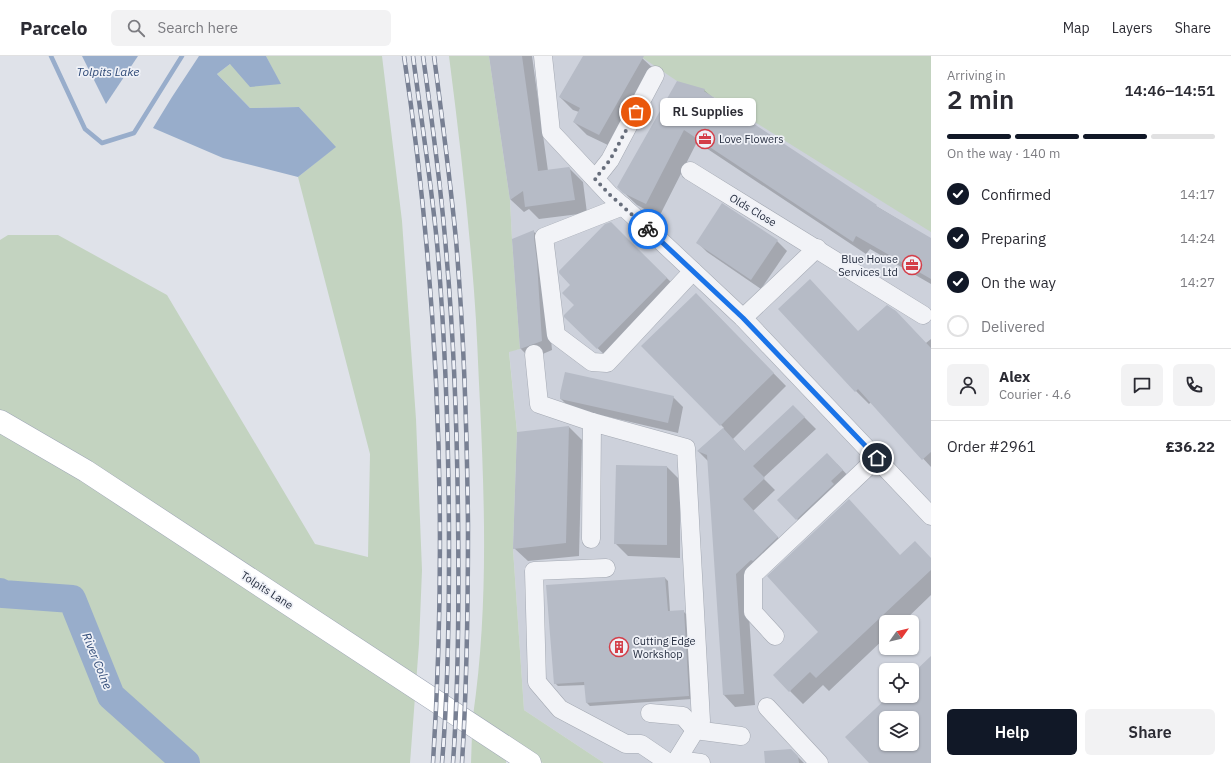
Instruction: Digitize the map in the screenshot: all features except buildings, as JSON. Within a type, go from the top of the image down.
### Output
[{"type":"main road","name":"Tolpits Lane","points":[[0,421],[86,471],[530,763]]},
{"type":"street","points":[[543,56],[551,132],[595,179],[743,318],[931,516]]},
{"type":"street","points":[[595,179],[610,160],[655,75]]},
{"type":"street","name":"Olds Close","points":[[690,171],[817,248],[923,315]]},
{"type":"street","points":[[623,206],[544,237],[556,335],[592,362],[607,363],[693,271]]},
{"type":"street","points":[[743,318],[817,248]]},
{"type":"street","points":[[534,354],[539,404],[592,422],[686,448],[701,721],[674,762]]},
{"type":"street","points":[[592,422],[592,539]]},
{"type":"street","points":[[775,636],[754,612],[753,575],[877,458]]},
{"type":"street","points":[[606,568],[534,571],[537,682],[560,709],[626,744],[641,744],[674,762],[701,763]]},
{"type":"street","points":[[767,707],[819,763]]},
{"type":"street","points":[[650,713],[683,716],[696,730],[741,736]]},
{"type":"shaded area","points":[[489,56],[640,56],[705,89],[931,231],[931,763],[604,763],[524,710],[513,549],[517,432],[509,351],[520,349],[510,200]]},
{"type":"green space","points":[[266,56],[382,56],[402,221],[416,419],[422,570],[419,644],[410,763],[0,763],[0,240],[8,235],[58,235],[167,295],[315,544],[368,557],[370,454],[298,177],[335,147],[299,107],[250,108],[217,74],[230,64],[278,80]]},
{"type":"green space","points":[[449,56],[489,56],[510,200],[520,349],[509,352],[517,432],[513,549],[524,710],[604,763],[543,763],[473,716],[478,677],[483,599],[484,521],[482,443],[472,261]]},
{"type":"green space","points":[[640,56],[931,56],[931,232],[718,99],[677,81]]},
{"type":"green space","points":[[472,734],[507,756],[506,763],[471,763]]},
{"type":"water","name":"Tolpits Lake","points":[[82,56],[138,56],[106,104]]},
{"type":"water","points":[[199,56],[266,56],[281,84],[250,87],[230,64],[217,74],[250,108],[299,107],[336,147],[298,177],[223,158],[153,128]]},
{"type":"waterway","points":[[51,56],[85,129],[102,143],[134,133],[182,56]]},
{"type":"waterway","name":"River Colne","points":[[0,592],[3,594],[72,599],[111,696],[186,763]]},
{"type":"railway","points":[[404,56],[416,144],[425,232],[433,320],[437,409],[440,497],[440,586],[433,763]]},
{"type":"railway","points":[[413,56],[437,243],[443,320],[448,437],[449,606],[447,684],[442,763]]},
{"type":"railway","points":[[423,56],[444,226],[455,382],[458,481],[458,607],[453,763]]},
{"type":"railway","points":[[434,56],[449,171],[456,240],[465,382],[468,489],[468,584],[462,763]]},
{"type":"way so far","points":[[636,112],[610,160],[595,179],[609,194],[648,229]]},
{"type":"place","name":"RL Supplies","points":[[636,112]]},
{"type":"place","name":"Love Flowers","points":[[705,139]]},
{"type":"place","name":"Blue House Services Ltd","points":[[912,265]]},
{"type":"place","name":"Cutting Edge Workshop","points":[[619,647]]},
{"type":"route","points":[[648,229],[743,318],[877,458]]}]
